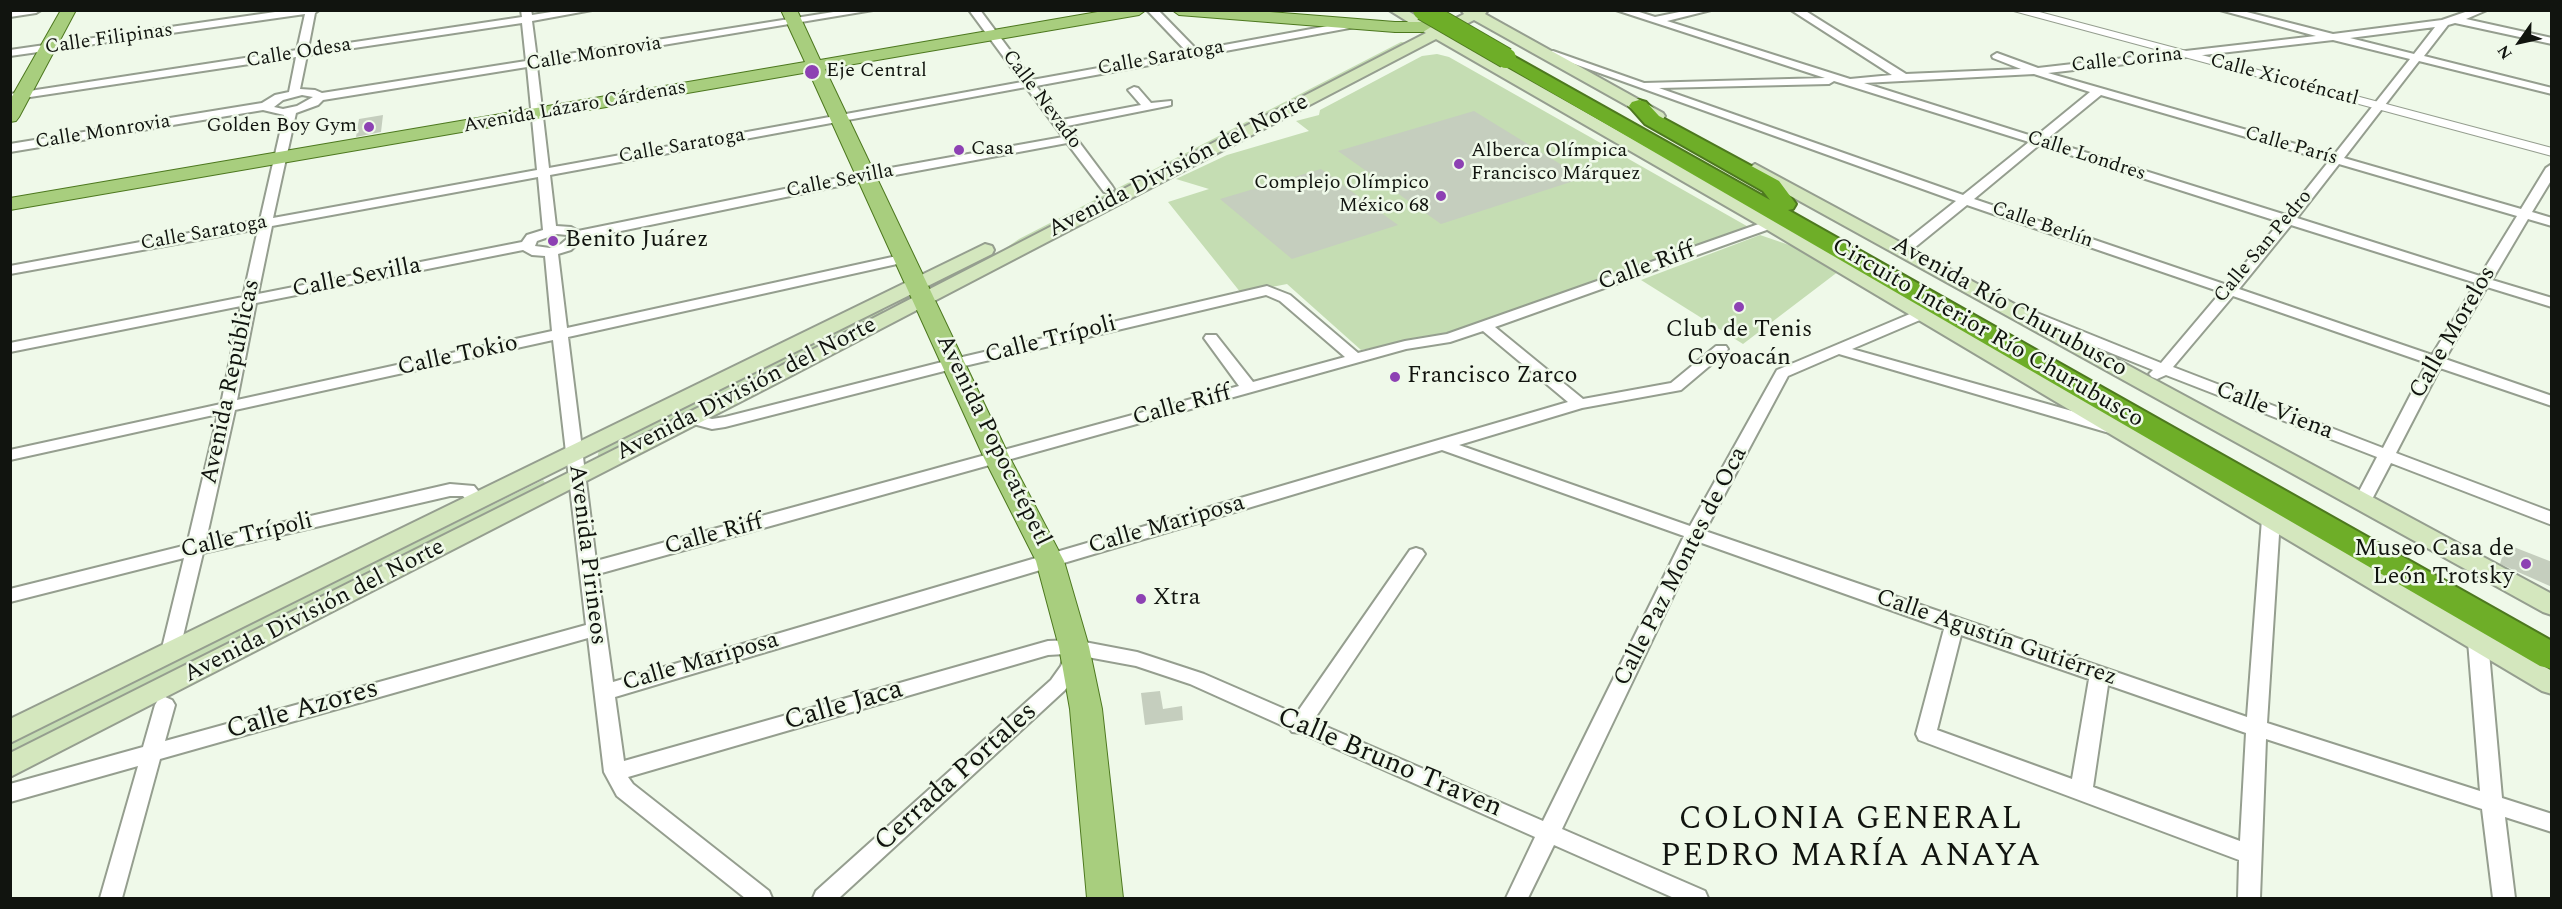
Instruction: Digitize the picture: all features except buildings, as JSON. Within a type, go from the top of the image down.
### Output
[{"type":"highway","name":"Circuito Interior Río Churubusco","points":[[1442,10],[1514,45],[1778,214],[2552,637]]},
{"type":"highway","name":"Circuito Interior Río Churubusco","points":[[1425,20],[1514,45],[1683,160],[2552,657]]},
{"type":"highway","points":[[1520,82],[1564,102],[1650,150],[1683,160]]},
{"type":"highway","points":[[1639,106],[1652,120],[1771,186],[1778,214]]},
{"type":"main road","points":[[10,117],[15,94],[32,51],[54,10]]},
{"type":"main road","points":[[15,94],[49,48],[69,10]]},
{"type":"main road","name":"Avenida Lázaro Cárdenas","points":[[10,204],[1139,10]]},
{"type":"main road","points":[[1179,10],[1359,24],[1425,20]]},
{"type":"main road","name":"Avenida División del Norte","points":[[10,732],[478,502],[574,467],[692,419],[921,291],[1010,238],[1108,189],[1425,20],[1456,10]]},
{"type":"main road","points":[[1359,24],[1386,18],[1396,11]]},
{"type":"main road","name":"Avenida Río Churubusco","points":[[1396,11],[1425,20],[1453,44],[1473,49],[1520,82],[1778,214],[1922,314],[2552,684]]},
{"type":"main road","name":"Avenida Río Churubusco","points":[[1474,12],[1514,45],[1604,86],[2552,606]]},
{"type":"main road","name":"Avenida División del Norte","points":[[10,766],[574,467],[921,291],[970,274],[1425,20],[1474,12]]},
{"type":"main road","name":"Avenida Popocatépetl","points":[[791,17],[817,67],[997,458],[1050,561],[1074,647],[1086,709],[1105,898]]},
{"type":"main road","points":[[1473,49],[1514,45]]},
{"type":"main road","points":[[970,274],[958,275],[953,272],[1007,243],[1010,238]]},
{"type":"street","name":"Calle Odesa","points":[[15,94],[303,53],[527,15],[587,10]]},
{"type":"street","name":"Calle Monrovia","points":[[319,97],[532,64],[791,17],[868,10]]},
{"type":"street","name":"Calle Nevado","points":[[974,10],[1108,189]]},
{"type":"street","points":[[1152,10],[1194,53]]},
{"type":"street","name":"Calle Londres","points":[[1621,10],[2552,303]]},
{"type":"street","points":[[1653,21],[1706,10]]},
{"type":"street","points":[[1796,10],[1901,75]]},
{"type":"street","name":"Calle Xicoténcatl","points":[[2016,10],[2552,152]]},
{"type":"street","points":[[2225,10],[2552,91]]},
{"type":"street","points":[[2450,21],[2482,10],[2485,26]]},
{"type":"street","points":[[10,16],[33,11]]},
{"type":"street","name":"Calle Filipinas","points":[[10,53],[312,11]]},
{"type":"street","points":[[294,93],[312,11]]},
{"type":"street","points":[[527,15],[550,231]]},
{"type":"street","points":[[2450,21],[2485,26],[2552,41]]},
{"type":"street","name":"Calle Corina","points":[[1604,86],[1844,81],[1901,75],[2034,71],[2185,55],[2450,21]]},
{"type":"street","name":"Calle San Pedro","points":[[2146,382],[2164,369],[2288,221],[2416,58],[2450,21]]},
{"type":"street","name":"Calle Saratoga","points":[[10,270],[1359,24]]},
{"type":"street","name":"Calle Berlín","points":[[1514,45],[2552,401]]},
{"type":"street","points":[[1997,56],[2034,71]]},
{"type":"street","name":"Calle París","points":[[2034,71],[2552,222]]},
{"type":"street","points":[[1134,90],[1149,107]]},
{"type":"street","points":[[1903,249],[2099,91]]},
{"type":"street","points":[[294,93],[315,93],[319,97],[307,106],[291,111],[276,112],[267,106],[279,97],[294,93]]},
{"type":"street","points":[[1058,124],[1167,103]]},
{"type":"street","name":"Calle Monrovia","points":[[10,148],[267,106]]},
{"type":"street","name":"Avenida Repúblicas","points":[[171,652],[228,407],[279,158],[291,111]]},
{"type":"street","name":"Calle Sevilla","points":[[575,236],[867,176],[1069,139]]},
{"type":"street","name":"Calle Morelos","points":[[2362,501],[2436,361],[2552,168]]},
{"type":"street","name":"Calle Riff","points":[[588,570],[1405,345],[1450,338],[1778,214]]},
{"type":"street","points":[[567,230],[575,236],[566,247],[551,252],[537,252],[528,248],[527,245],[532,238],[550,231],[567,230]]},
{"type":"street","name":"Calle Sevilla","points":[[10,348],[527,245]]},
{"type":"street","name":"Avenida Pirineos","points":[[551,252],[574,467],[615,772],[625,790],[760,898]]},
{"type":"street","name":"Calle Tokio","points":[[10,455],[906,258]]},
{"type":"street","name":"Calle Trípoli","points":[[692,419],[712,424],[725,422],[954,364],[1267,290],[1285,298],[1356,359]]},
{"type":"street","name":"Calle Viena","points":[[1998,302],[2164,369],[2552,519]]},
{"type":"street","name":"Calle Paz Montes de Oca","points":[[1518,898],[1551,834],[1694,534],[1782,373],[1836,348],[1922,314]]},
{"type":"street","points":[[1485,326],[1580,404]]},
{"type":"street","points":[[1211,338],[1250,389]]},
{"type":"street","points":[[1836,348],[2120,430]]},
{"type":"street","name":"Calle Mariposa","points":[[604,692],[1580,404],[1676,387],[1721,349]]},
{"type":"street","name":"Calle Agustín Gutiérrez","points":[[1443,445],[1954,625],[2256,728],[2552,823]]},
{"type":"street","name":"Calle Trípoli","points":[[10,596],[195,549],[450,490],[468,490],[478,502]]},
{"type":"street","points":[[2249,898],[2256,728],[2271,519]]},
{"type":"street","points":[[1299,726],[1416,554]]},
{"type":"street","points":[[1954,625],[1926,734],[2250,854]]},
{"type":"street","name":"Calle Azores","points":[[10,793],[595,629]]},
{"type":"street","points":[[2478,641],[2492,803],[2504,898]]},
{"type":"street","name":"Calle Bruno Traven","points":[[1074,647],[1137,659],[1177,672],[1697,898]]},
{"type":"street","name":"Calle Jaca","points":[[615,772],[1048,648],[1074,647]]},
{"type":"street","name":"Cerrada Portales","points":[[824,898],[1058,685],[1070,668],[1074,647]]},
{"type":"street","points":[[2081,792],[2100,674]]},
{"type":"street","points":[[111,898],[165,705]]},
{"type":"green space","points":[[1401,42],[1411,43],[990,259],[1019,239]]},
{"type":"green space","name":"Complejo Olímpico México 68","points":[[1437,54],[1449,57],[1752,229],[1448,334],[1361,350],[1287,284],[1241,293],[1168,202],[1209,189],[1176,179],[1227,155],[1309,131],[1296,121],[1319,115],[1320,110],[1422,56]]},
{"type":"green space","name":"Club de Tenis Coyoacán","points":[[1760,235],[1795,247],[1839,271],[1743,344],[1641,280]]},
{"type":"green space","points":[[881,306],[885,314],[597,460],[599,449]]},
{"type":"green space","points":[[543,480],[548,487],[11,754],[11,741]]},
{"type":"place","name":"Eje Central","points":[[812,72]]},
{"type":"place","name":"Golden Boy Gym","points":[[369,127]]},
{"type":"place","name":"Casa","points":[[959,150]]},
{"type":"place","name":"Alberca Olímpica Francisco Márquez","points":[[1459,164]]},
{"type":"place","name":"Complejo Olímpico México 68","points":[[1441,196]]},
{"type":"place","name":"Benito Juárez","points":[[553,241]]},
{"type":"place","name":"Club de Tenis Coyoacán","points":[[1739,307]]},
{"type":"place","name":"Francisco Zarco","points":[[1395,377]]},
{"type":"place","name":"Museo Casa de León Trotsky","points":[[2526,564]]},
{"type":"place","name":"Xtra","points":[[1141,599]]},
{"type":"district","name":"COLONIA GENERAL PEDRO MARÍA ANAYA","points":[[1851,840]]}]
